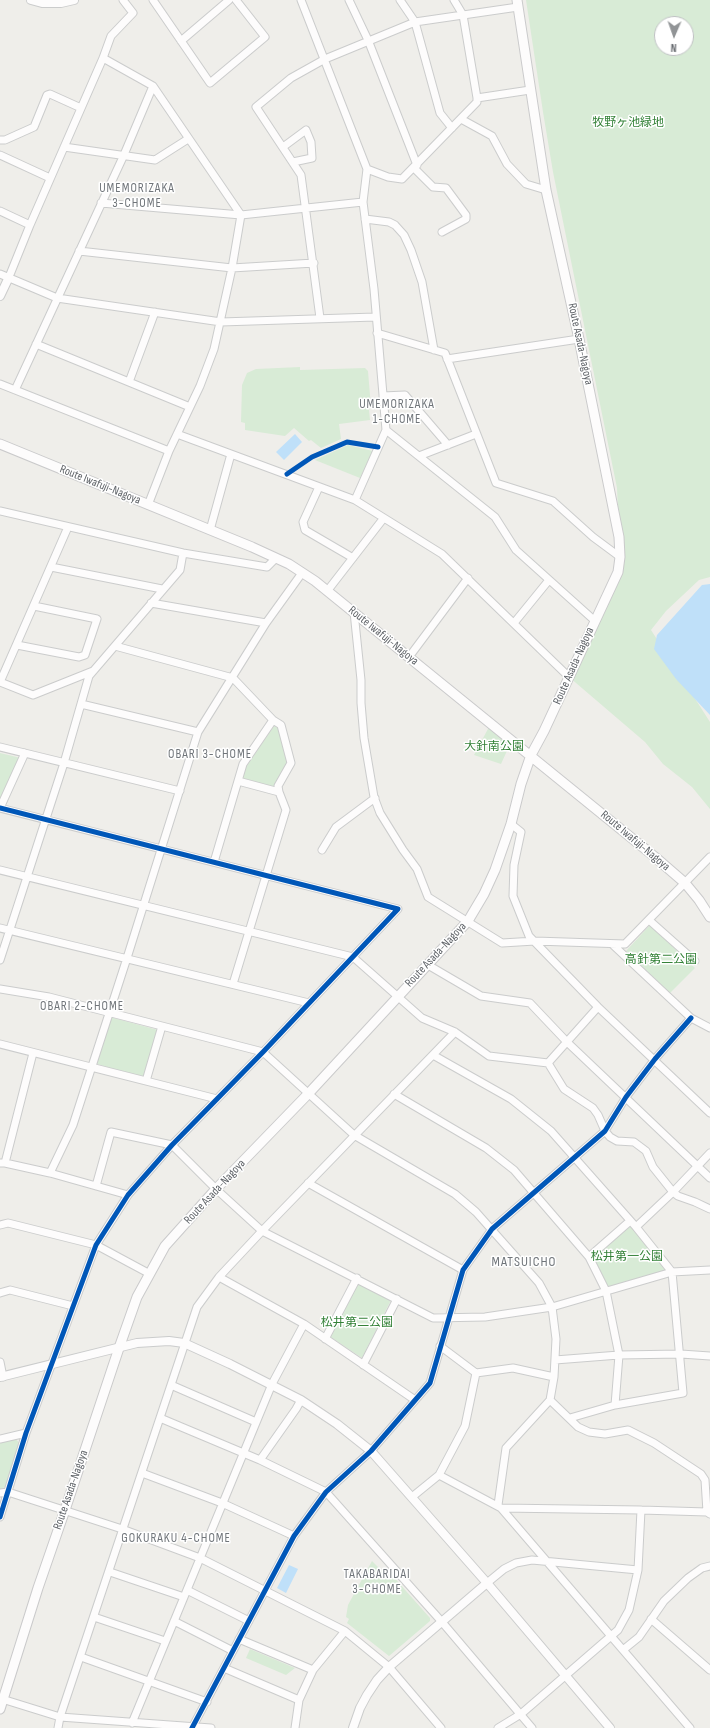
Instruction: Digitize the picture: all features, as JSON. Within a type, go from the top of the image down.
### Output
[{"type":"main road","name":"Route Asada-Nagoya","points":[[0,1709],[38,1588],[118,1348],[138,1297],[165,1246],[216,1189],[308,1093],[468,921],[484,894],[495,870],[511,824],[521,784],[531,755],[544,731],[618,572],[620,557],[619,537],[579,339],[546,190],[517,3]]},
{"type":"main road","name":"Route Iwafuji-Nagoya","points":[[0,444],[210,530],[276,558],[302,572],[328,590],[531,755],[685,883],[710,916]]},
{"type":"street","points":[[31,0],[61,3],[74,0]]},
{"type":"street","points":[[0,296],[50,178],[104,58],[111,36],[133,13],[123,0]]},
{"type":"street","points":[[154,0],[210,83],[265,37],[236,0]]},
{"type":"street","points":[[181,41],[229,0]]},
{"type":"street","points":[[301,0],[367,169],[363,202],[374,289],[375,317],[386,430],[355,500]]},
{"type":"street","points":[[349,0],[368,40],[416,167],[433,187],[446,188],[466,215],[466,219],[442,232]]},
{"type":"street","points":[[400,0],[415,22],[440,113],[452,128]]},
{"type":"street","points":[[367,169],[399,180],[406,177],[477,102],[463,15],[454,0]]},
{"type":"street","points":[[320,318],[307,209],[301,175],[256,107],[291,78],[325,59],[368,40],[415,22],[463,15],[517,3]]},
{"type":"street","points":[[104,58],[153,86],[188,139],[242,215],[221,322],[214,349],[169,451],[148,505]]},
{"type":"street","points":[[15,390],[123,157],[153,86]]},
{"type":"street","points":[[477,98],[530,90]]},
{"type":"street","points":[[0,140],[5,140],[34,127],[47,95],[50,94],[81,108]]},
{"type":"street","points":[[461,119],[492,136],[507,164],[526,184],[546,190]]},
{"type":"street","points":[[283,147],[306,130],[311,142],[312,158],[293,162]]},
{"type":"street","points":[[64,147],[123,157],[155,160],[188,139]]},
{"type":"street","points":[[0,155],[50,178]]},
{"type":"street","points":[[101,203],[242,215],[363,202]]},
{"type":"street","points":[[0,211],[30,225]]},
{"type":"street","points":[[365,219],[389,222],[404,235],[422,282],[434,350]]},
{"type":"street","points":[[79,251],[232,268],[314,263]]},
{"type":"street","points":[[0,274],[9,276],[57,298],[221,322],[375,317]]},
{"type":"street","points":[[128,382],[155,312]]},
{"type":"street","points":[[377,333],[445,353],[496,484],[553,501],[593,537],[620,557]]},
{"type":"street","points":[[447,359],[579,339]]},
{"type":"street","points":[[36,344],[190,406]]},
{"type":"street","points":[[0,384],[169,451]]},
{"type":"street","points":[[383,396],[405,395],[448,445]]},
{"type":"street","points":[[386,430],[495,517],[516,550],[594,621]]},
{"type":"street","points":[[177,434],[355,500],[442,554],[569,678]]},
{"type":"street","points":[[419,456],[476,434]]},
{"type":"street","points":[[210,530],[231,454]]},
{"type":"street","points":[[319,486],[303,522],[305,530],[353,558]]},
{"type":"street","points":[[0,511],[183,553],[267,567],[276,558]]},
{"type":"street","points":[[328,590],[383,518]]},
{"type":"street","points":[[68,527],[0,682],[33,695],[93,671]]},
{"type":"street","points":[[0,960],[44,819],[64,763],[89,676],[162,589],[180,570],[183,553]]},
{"type":"street","points":[[51,567],[162,589]]},
{"type":"street","points":[[50,1173],[73,1125],[110,1013],[198,732],[233,678],[266,622],[302,572]]},
{"type":"street","points":[[409,657],[468,578]]},
{"type":"street","points":[[514,623],[549,580]]},
{"type":"street","points":[[151,603],[266,622]]},
{"type":"street","points":[[17,645],[79,657],[85,655],[97,619],[34,606]]},
{"type":"street","points":[[354,612],[361,680],[364,738],[375,798],[380,813],[403,850],[417,869],[428,897],[502,943],[535,941],[625,944],[710,857]]},
{"type":"street","points":[[115,646],[233,678],[273,720],[281,725],[291,763],[278,786],[286,810],[233,984]]},
{"type":"street","points":[[80,704],[198,732]]},
{"type":"street","points":[[214,862],[243,764],[273,720]]},
{"type":"street","points":[[0,747],[180,791]]},
{"type":"street","points":[[0,1517],[26,1433],[96,1244],[128,1195],[172,1145],[263,1052],[398,909],[0,808],[25,753]]},
{"type":"street","points":[[238,781],[279,792]]},
{"type":"street","points":[[322,850],[336,827],[375,798]]},
{"type":"street","points":[[511,824],[521,832],[514,865],[513,896],[529,936],[598,1007],[710,1113]]},
{"type":"street","points":[[0,870],[352,957],[422,1018],[455,1032],[488,1056],[548,1063]]},
{"type":"street","points":[[649,920],[695,961]]},
{"type":"street","points":[[0,928],[309,1003]]},
{"type":"street","points":[[612,944],[691,1018],[710,1028]]},
{"type":"street","points":[[428,964],[482,996],[530,1003],[567,1042],[710,1178]]},
{"type":"street","points":[[0,989],[49,997],[263,1052],[354,1135],[455,1194],[476,1212],[539,1283],[552,1308],[556,1339],[554,1377],[550,1400],[506,1448],[499,1507]]},
{"type":"street","points":[[548,1063],[598,1007]]},
{"type":"street","points":[[193,1727],[294,1536],[326,1492],[371,1451],[430,1383],[463,1270],[492,1229],[605,1131],[626,1097],[691,1018]]},
{"type":"street","points":[[146,1081],[162,1026]]},
{"type":"street","points":[[58,1728],[60,1717],[110,1572],[122,1529],[197,1307],[219,1277],[262,1231],[455,1032]]},
{"type":"street","points":[[0,1044],[217,1099]]},
{"type":"street","points":[[33,1053],[3,1163],[50,1173],[128,1195]]},
{"type":"street","points":[[432,1055],[511,1099],[551,1131],[636,1227],[672,1272],[681,1354],[683,1393],[615,1405],[570,1418]]},
{"type":"street","points":[[548,1063],[564,1088],[593,1108],[605,1131],[610,1137],[617,1141],[634,1142],[646,1151],[653,1167],[673,1192],[678,1196],[710,1209]]},
{"type":"street","points":[[394,1094],[486,1148],[514,1170],[589,1257],[606,1291],[619,1355],[615,1405]]},
{"type":"street","points":[[96,1186],[111,1132],[172,1145],[216,1189],[262,1231],[433,1318],[485,1317],[552,1308],[672,1272],[710,1270]]},
{"type":"street","points":[[636,1227],[673,1192],[710,1153]]},
{"type":"street","points":[[308,1182],[463,1270]]},
{"type":"street","points":[[589,1257],[630,1221]]},
{"type":"street","points":[[0,1225],[8,1223],[96,1244],[150,1274]]},
{"type":"street","points":[[219,1277],[304,1324],[414,1400]]},
{"type":"street","points":[[325,1339],[357,1278]]},
{"type":"street","points":[[0,1293],[10,1290],[73,1306]]},
{"type":"street","points":[[363,1365],[397,1299]]},
{"type":"street","points":[[132,1723],[272,1384],[304,1324]]},
{"type":"street","points":[[0,1362],[2,1377],[136,1343],[169,1341],[184,1343],[272,1384],[301,1400],[337,1424],[371,1451],[452,1545],[487,1583],[610,1728]]},
{"type":"street","points":[[440,1346],[476,1373],[513,1368],[554,1377]]},
{"type":"street","points":[[555,1360],[619,1355],[681,1354],[710,1356]]},
{"type":"street","points":[[412,1497],[440,1476],[465,1426],[476,1373]]},
{"type":"street","points":[[171,1385],[256,1422]]},
{"type":"street","points":[[260,1460],[301,1400]]},
{"type":"street","points":[[499,1507],[708,1513],[705,1480],[701,1474],[654,1443],[628,1430],[605,1434],[589,1432],[578,1427],[550,1400]]},
{"type":"street","points":[[160,1418],[260,1460],[326,1492],[442,1622],[532,1728]]},
{"type":"street","points":[[0,1439],[26,1433]]},
{"type":"street","points":[[142,1473],[222,1503],[294,1536]]},
{"type":"street","points":[[440,1476],[499,1507],[690,1728]]},
{"type":"street","points":[[0,1493],[8,1492],[65,1510],[200,1558],[345,1631],[389,1667],[441,1728]]},
{"type":"street","points":[[498,1728],[521,1714],[618,1630],[629,1610],[638,1570],[641,1510]]},
{"type":"street","points":[[353,1728],[360,1708],[367,1696],[377,1680],[389,1667],[504,1569],[516,1563],[532,1560],[638,1570]]},
{"type":"street","points":[[623,1650],[639,1637],[664,1601],[688,1578],[702,1568],[710,1566]]},
{"type":"street","points":[[110,1572],[185,1593],[249,1621]]},
{"type":"street","points":[[94,1617],[165,1641]]},
{"type":"street","points":[[651,1619],[710,1670]]},
{"type":"street","points":[[174,1621],[233,1651]]},
{"type":"street","points":[[296,1728],[299,1700],[313,1670],[345,1631]]},
{"type":"street","points":[[239,1639],[313,1670]]},
{"type":"street","points":[[81,1657],[207,1702]]},
{"type":"street","points":[[224,1668],[299,1700]]},
{"type":"street","points":[[2,1699],[60,1717],[210,1728]]},
{"type":"green space","name":"牧野ヶ池緑地","points":[[526,0],[710,0],[710,577],[699,580],[666,611],[651,630],[710,722],[710,809],[692,787],[663,764],[645,742],[569,677],[620,557],[617,488],[553,172]]},
{"type":"green space","points":[[300,367],[300,370],[365,368],[368,371],[371,407],[369,410],[370,420],[339,424],[341,439],[321,448],[311,440],[309,441],[294,428],[285,436],[245,430],[245,423],[241,422],[242,385],[247,373],[256,369]]},
{"type":"green space","points":[[348,445],[373,451],[360,478],[315,460]]},
{"type":"green space","points":[[274,726],[278,727],[288,763],[273,787],[242,780],[246,767]]},
{"type":"green space","name":"大針南公園","points":[[489,727],[511,742],[501,764],[474,755]]},
{"type":"green space","points":[[0,753],[21,758],[0,805]]},
{"type":"green space","name":"高針第二公園","points":[[650,925],[695,968],[670,993],[626,951]]},
{"type":"green space","points":[[110,1017],[158,1030],[144,1078],[97,1064]]},
{"type":"green space","name":"松井第一公園","points":[[630,1221],[668,1270],[607,1288],[590,1256]]},
{"type":"green space","name":"松井第二公園","points":[[359,1283],[391,1300],[362,1358],[329,1336],[356,1285]]},
{"type":"green space","points":[[16,1439],[20,1444],[6,1487],[0,1489],[0,1443]]},
{"type":"green space","points":[[372,1561],[387,1576],[391,1574],[430,1618],[430,1621],[389,1656],[347,1623],[349,1619],[346,1617],[348,1605]]},
{"type":"green space","points":[[250,1649],[295,1668],[286,1675],[246,1658]]},
{"type":"water","points":[[295,434],[302,442],[284,460],[276,452]]},
{"type":"water","points":[[710,584],[710,715],[676,679],[654,649],[657,635],[702,585]]},
{"type":"water","points":[[289,1565],[298,1569],[286,1593],[277,1588]]},
{"type":"cycle path","points":[[287,474],[312,457],[347,442],[378,447]]},
{"type":"cycle path","points":[[0,808],[398,909],[263,1052],[172,1145],[128,1195],[96,1245],[26,1433],[0,1517]]},
{"type":"cycle path","points":[[192,1728],[294,1536],[326,1492],[371,1451],[430,1383],[463,1270],[492,1229],[605,1131],[626,1097],[655,1059],[691,1018]]},
{"type":"district","name":"UMEMORIZAKA 3-CHOME","points":[[137,196]]},
{"type":"district","name":"UMEMORIZAKA 1-CHOME","points":[[397,412]]},
{"type":"district","name":"OBARI 3-CHOME","points":[[210,755]]},
{"type":"district","name":"OBARI 2-CHOME","points":[[82,1007]]},
{"type":"district","name":"MATSUICHO","points":[[524,1262]]},
{"type":"district","name":"GOKURAKU 4-CHOME","points":[[176,1539]]},
{"type":"district","name":"TAKABARIDAI 3-CHOME","points":[[377,1582]]}]
